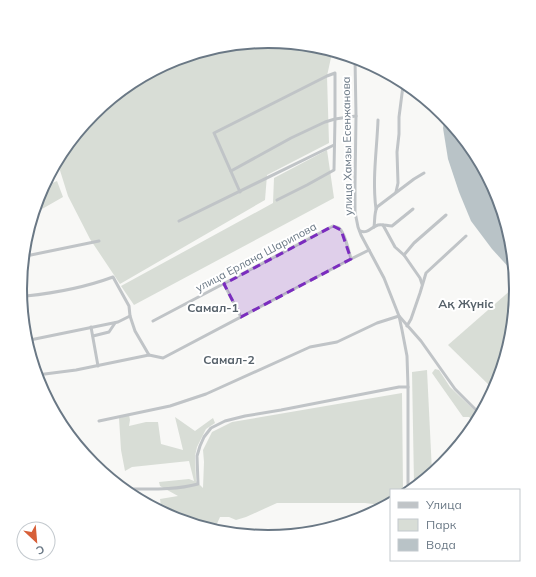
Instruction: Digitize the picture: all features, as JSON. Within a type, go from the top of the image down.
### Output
[{"type":"street","name":"улица Хамзы Есенжанова","points":[[355,64],[355,212],[360,231],[384,278],[398,316],[407,356],[408,485]]},
{"type":"street","points":[[240,192],[214,134],[335,73],[334,170],[278,200]]},
{"type":"street","points":[[396,192],[398,183],[397,152],[399,117],[403,88]]},
{"type":"street","points":[[231,171],[291,138],[325,122],[356,116]]},
{"type":"street","points":[[374,227],[376,209],[374,198],[375,155],[378,120]]},
{"type":"street","points":[[179,221],[334,145]]},
{"type":"street","points":[[376,209],[414,178],[424,173]]},
{"type":"street","points":[[360,231],[368,231],[376,226],[392,226],[413,209]]},
{"type":"street","points":[[404,255],[414,243],[446,215]]},
{"type":"street","points":[[383,225],[395,248],[404,255],[420,278],[422,284]]},
{"type":"street","name":"улица Ерлана Шарипова","points":[[154,321],[333,226],[341,230],[347,243],[351,259]]},
{"type":"street","points":[[407,326],[411,319],[426,273],[466,236]]},
{"type":"street","points":[[29,255],[99,241]]},
{"type":"street","points":[[43,375],[149,356],[163,358],[369,250]]},
{"type":"street","points":[[27,296],[68,289],[113,277],[129,306],[130,316],[135,331],[149,356]]},
{"type":"street","points":[[224,284],[241,317]]},
{"type":"street","points":[[33,339],[115,323],[130,316]]},
{"type":"street","points":[[99,420],[170,406],[213,391],[310,347],[337,342],[377,323],[398,316],[421,342],[455,389],[476,410]]},
{"type":"street","points":[[93,336],[109,332],[115,323]]},
{"type":"street","points":[[91,327],[98,366]]},
{"type":"street","points":[[133,488],[171,488],[198,484],[197,456],[200,446],[204,437],[211,428],[225,421],[399,387],[408,387]]},
{"type":"highlighted area","points":[[333,226],[341,230],[351,259],[241,317],[224,284]]},
{"type":"green space","points":[[252,48],[284,48],[315,52],[331,56],[327,76],[329,143],[267,175],[265,200],[120,284],[90,239],[68,196],[59,168],[87,130],[109,107],[125,94],[164,71],[191,60],[221,52]]},
{"type":"green space","points":[[327,150],[334,198],[134,305],[121,286],[273,203],[274,178]]},
{"type":"green space","points":[[57,181],[63,197],[40,210],[45,196],[51,183]]},
{"type":"green space","points":[[509,292],[507,320],[501,351],[489,385],[448,345]]},
{"type":"green space","points":[[435,369],[439,370],[450,387],[475,411],[471,418],[463,417],[432,373]]},
{"type":"green space","points":[[427,370],[432,465],[414,481],[412,372]]},
{"type":"green space","points":[[402,393],[403,488],[390,489],[390,496],[376,504],[277,503],[236,520],[229,517],[220,517],[217,524],[191,517],[161,505],[160,499],[178,496],[160,486],[159,482],[189,479],[194,481],[189,461],[132,467],[125,471],[121,450],[119,418],[129,415],[129,426],[146,422],[158,422],[161,444],[183,450],[175,417],[195,431],[213,418],[215,423],[206,429],[197,447],[195,456],[196,481],[203,488],[203,450],[212,432],[232,422]]},
{"type":"water","points":[[444,124],[459,142],[477,168],[491,196],[501,226],[508,266],[492,249],[471,221],[448,159]]},
{"type":"district","name":"Ақ Жүніс","points":[[466,303]]},
{"type":"district","name":"Самал-1","points":[[213,307]]},
{"type":"district","name":"Самал-2","points":[[229,359]]}]
